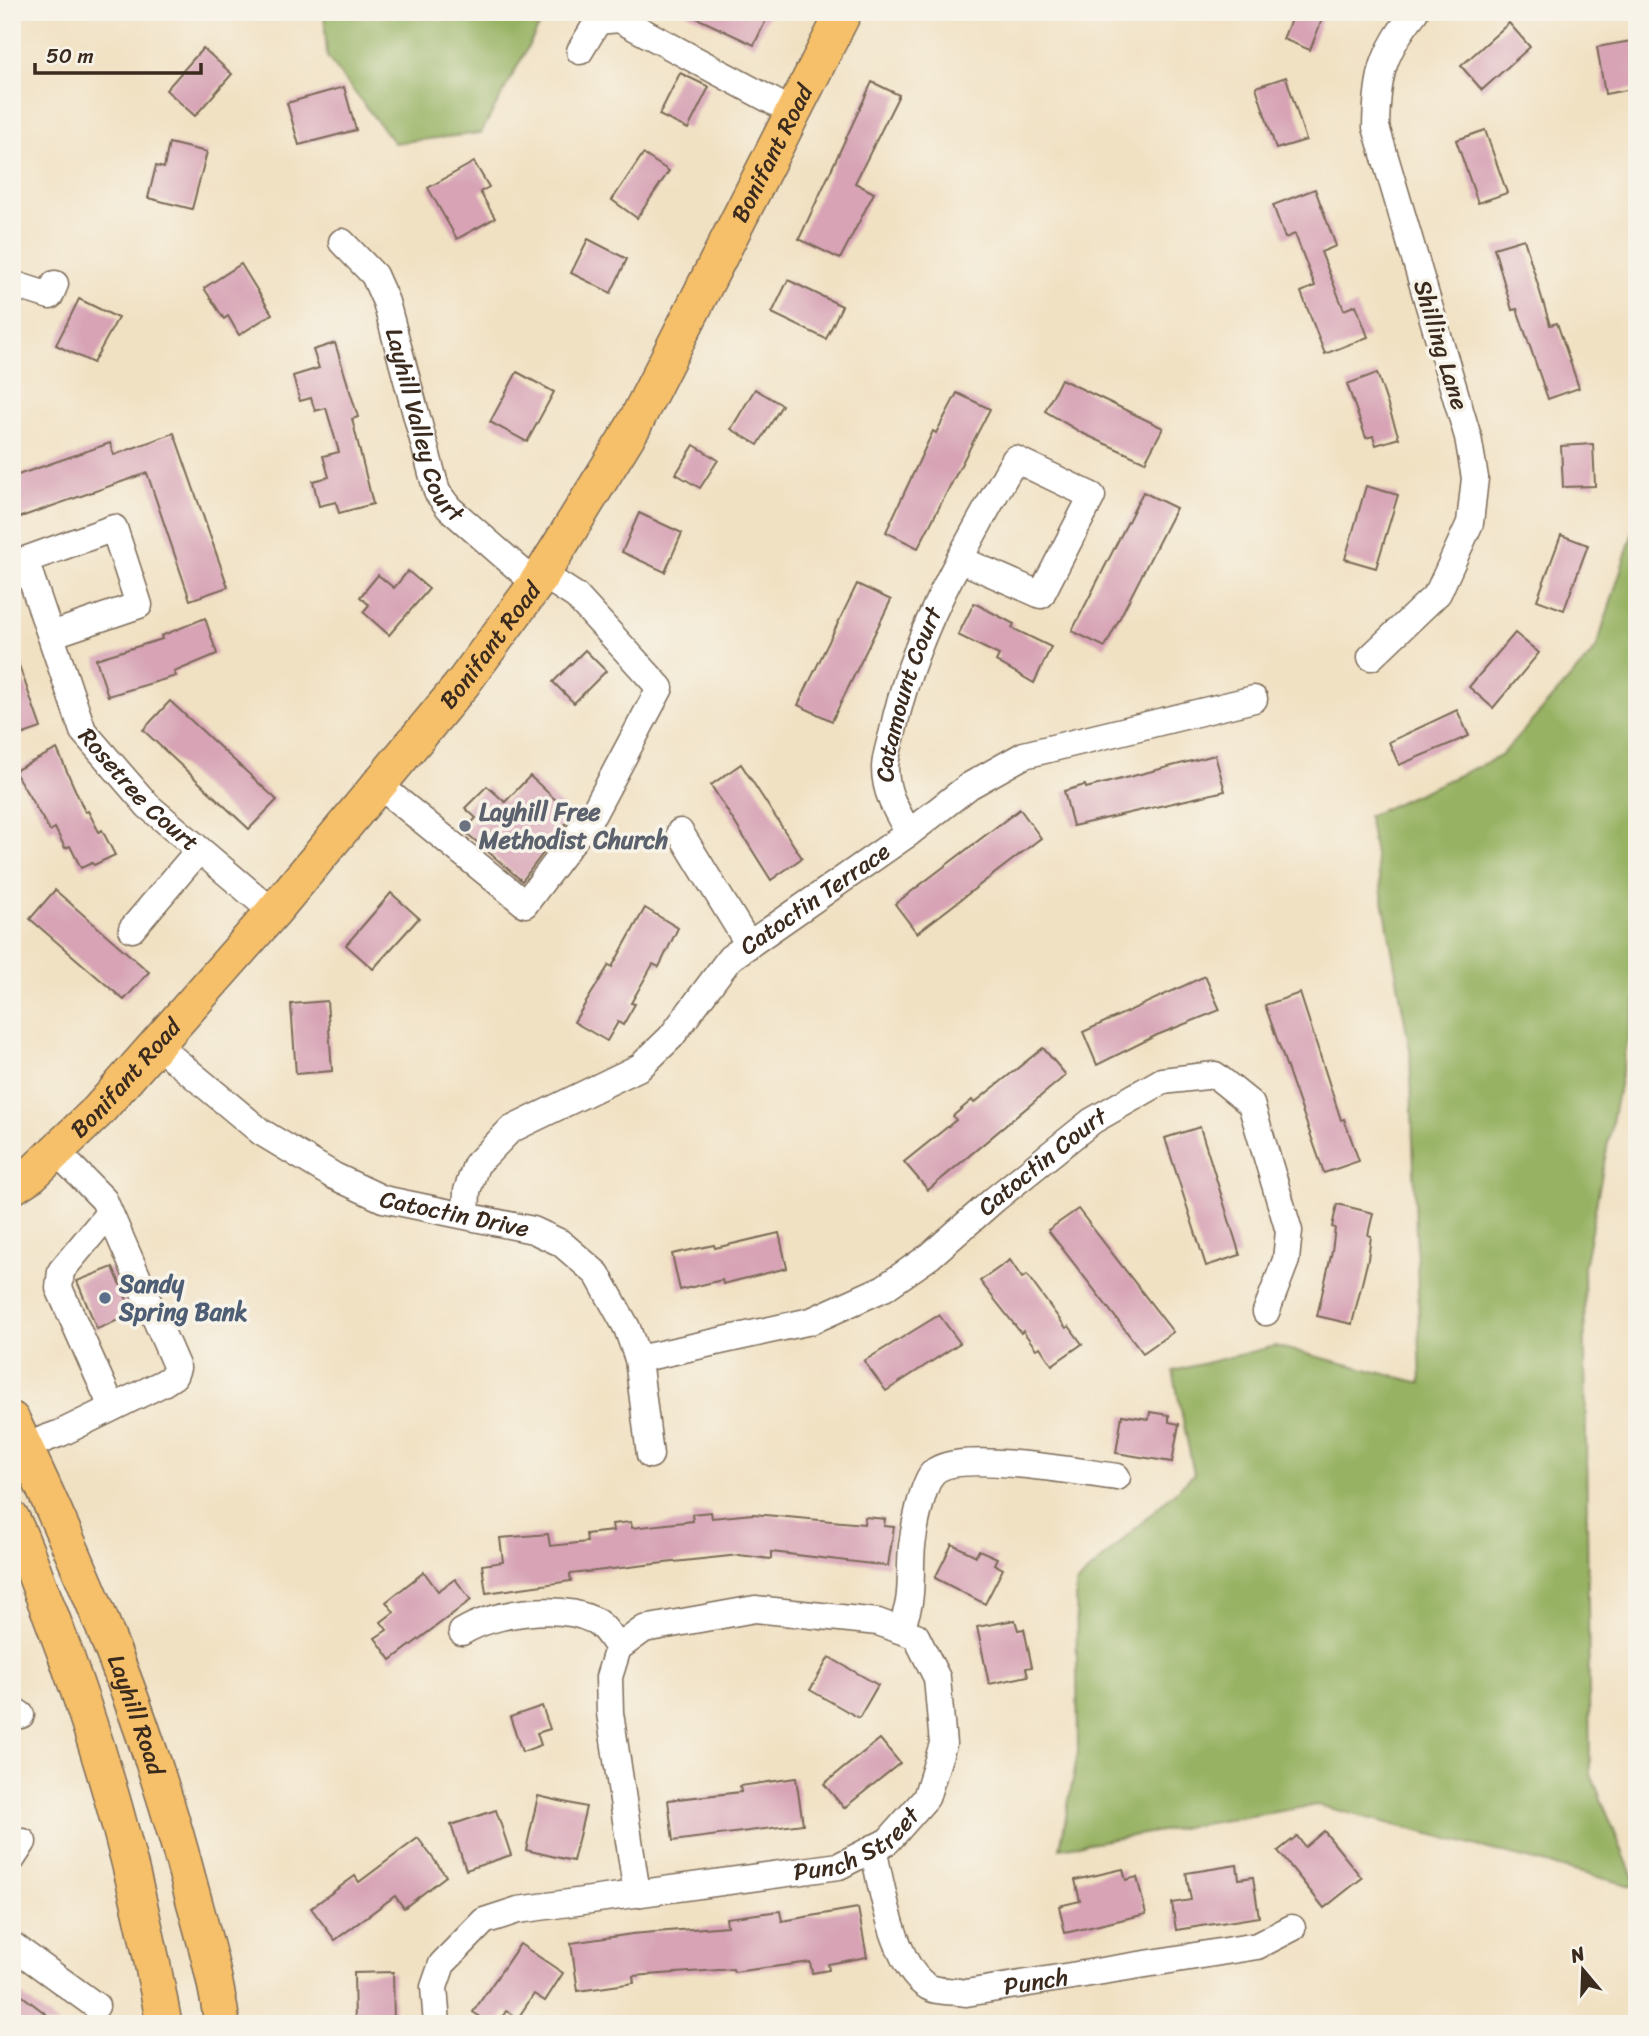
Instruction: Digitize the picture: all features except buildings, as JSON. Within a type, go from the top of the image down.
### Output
[{"type":"main road","name":"Bonifant Road","points":[[12,1187],[32,1174],[56,1151],[157,1045],[273,912],[463,683],[539,579],[632,427],[844,12]]},
{"type":"main road","name":"Layhill Road","points":[[19,1433],[86,1581],[125,1681],[168,1807],[217,1987],[222,2024]]},
{"type":"main road","name":"Layhill Road","points":[[12,1519],[70,1665],[100,1753],[156,1976],[164,2024]]},
{"type":"street","name":"Shilling Lane","points":[[1371,657],[1438,593],[1470,523],[1475,478],[1468,437],[1376,127],[1377,83],[1383,61],[1397,35],[1415,12]]},
{"type":"street","points":[[580,51],[598,21],[619,19],[793,111]]},
{"type":"street","name":"Layhill Valley Court","points":[[342,242],[374,275],[386,302],[437,492],[450,508],[539,579],[576,596],[660,688],[593,814],[525,904],[379,785]]},
{"type":"street","points":[[12,284],[50,296],[55,284]]},
{"type":"street","name":"Catamount Court","points":[[909,832],[891,803],[885,767],[898,706],[909,673],[959,559],[1015,459],[1092,496],[1041,594],[959,559]]},
{"type":"street","name":"Rosetree Court","points":[[51,635],[139,605],[114,528],[25,560],[83,731],[148,806],[273,912]]},
{"type":"street","name":"Catoctin Terrace","points":[[466,1215],[467,1191],[476,1165],[510,1130],[640,1068],[671,1037],[730,958],[909,832],[969,786],[1024,755],[1254,699]]},
{"type":"street","points":[[680,832],[749,946]]},
{"type":"street","points":[[132,929],[199,850]]},
{"type":"street","name":"Catoctin Drive","points":[[157,1045],[261,1132],[334,1176],[383,1199],[533,1230],[561,1243],[597,1274],[627,1328],[638,1359],[650,1455]]},
{"type":"street","name":"Catoctin Court","points":[[638,1359],[811,1321],[884,1288],[930,1256],[995,1199],[1092,1121],[1162,1081],[1215,1074],[1251,1104],[1289,1231],[1286,1260],[1266,1312]]},
{"type":"street","points":[[19,1433],[61,1433],[163,1383],[174,1376],[177,1368],[104,1200],[56,1151]]},
{"type":"street","points":[[109,1213],[61,1270],[59,1288],[112,1407]]},
{"type":"street","points":[[898,1630],[909,1612],[912,1545],[922,1502],[933,1473],[949,1464],[977,1461],[1116,1477]]},
{"type":"street","name":"Punch Street","points":[[437,2024],[434,1987],[442,1964],[484,1921],[518,1910],[839,1866],[888,1840],[926,1798],[943,1744],[937,1678],[916,1636],[878,1622],[755,1609],[644,1629],[618,1648]]},
{"type":"street","points":[[462,1632],[479,1621],[541,1612],[593,1620],[618,1648],[609,1677],[610,1713],[637,1894]]},
{"type":"street","name":"Punch","points":[[873,1848],[895,1942],[916,1973],[931,1989],[966,1993],[1257,1946],[1292,1928]]},
{"type":"street","points":[[12,1945],[96,2006]]},
{"type":"green space","points":[[324,12],[547,12],[481,133],[394,143],[327,57]]},
{"type":"green space","points":[[1637,519],[1637,993],[1584,1267],[1590,1772],[1637,1887],[1317,1805],[1060,1848],[1078,1752],[1076,1584],[1194,1474],[1173,1371],[1275,1346],[1421,1383],[1410,1050],[1368,816],[1501,756],[1596,649]]},
{"type":"place","name":"Layhill Free Methodist Church","points":[[465,826]]},
{"type":"place","name":"Sandy Spring Bank","points":[[105,1298]]}]
